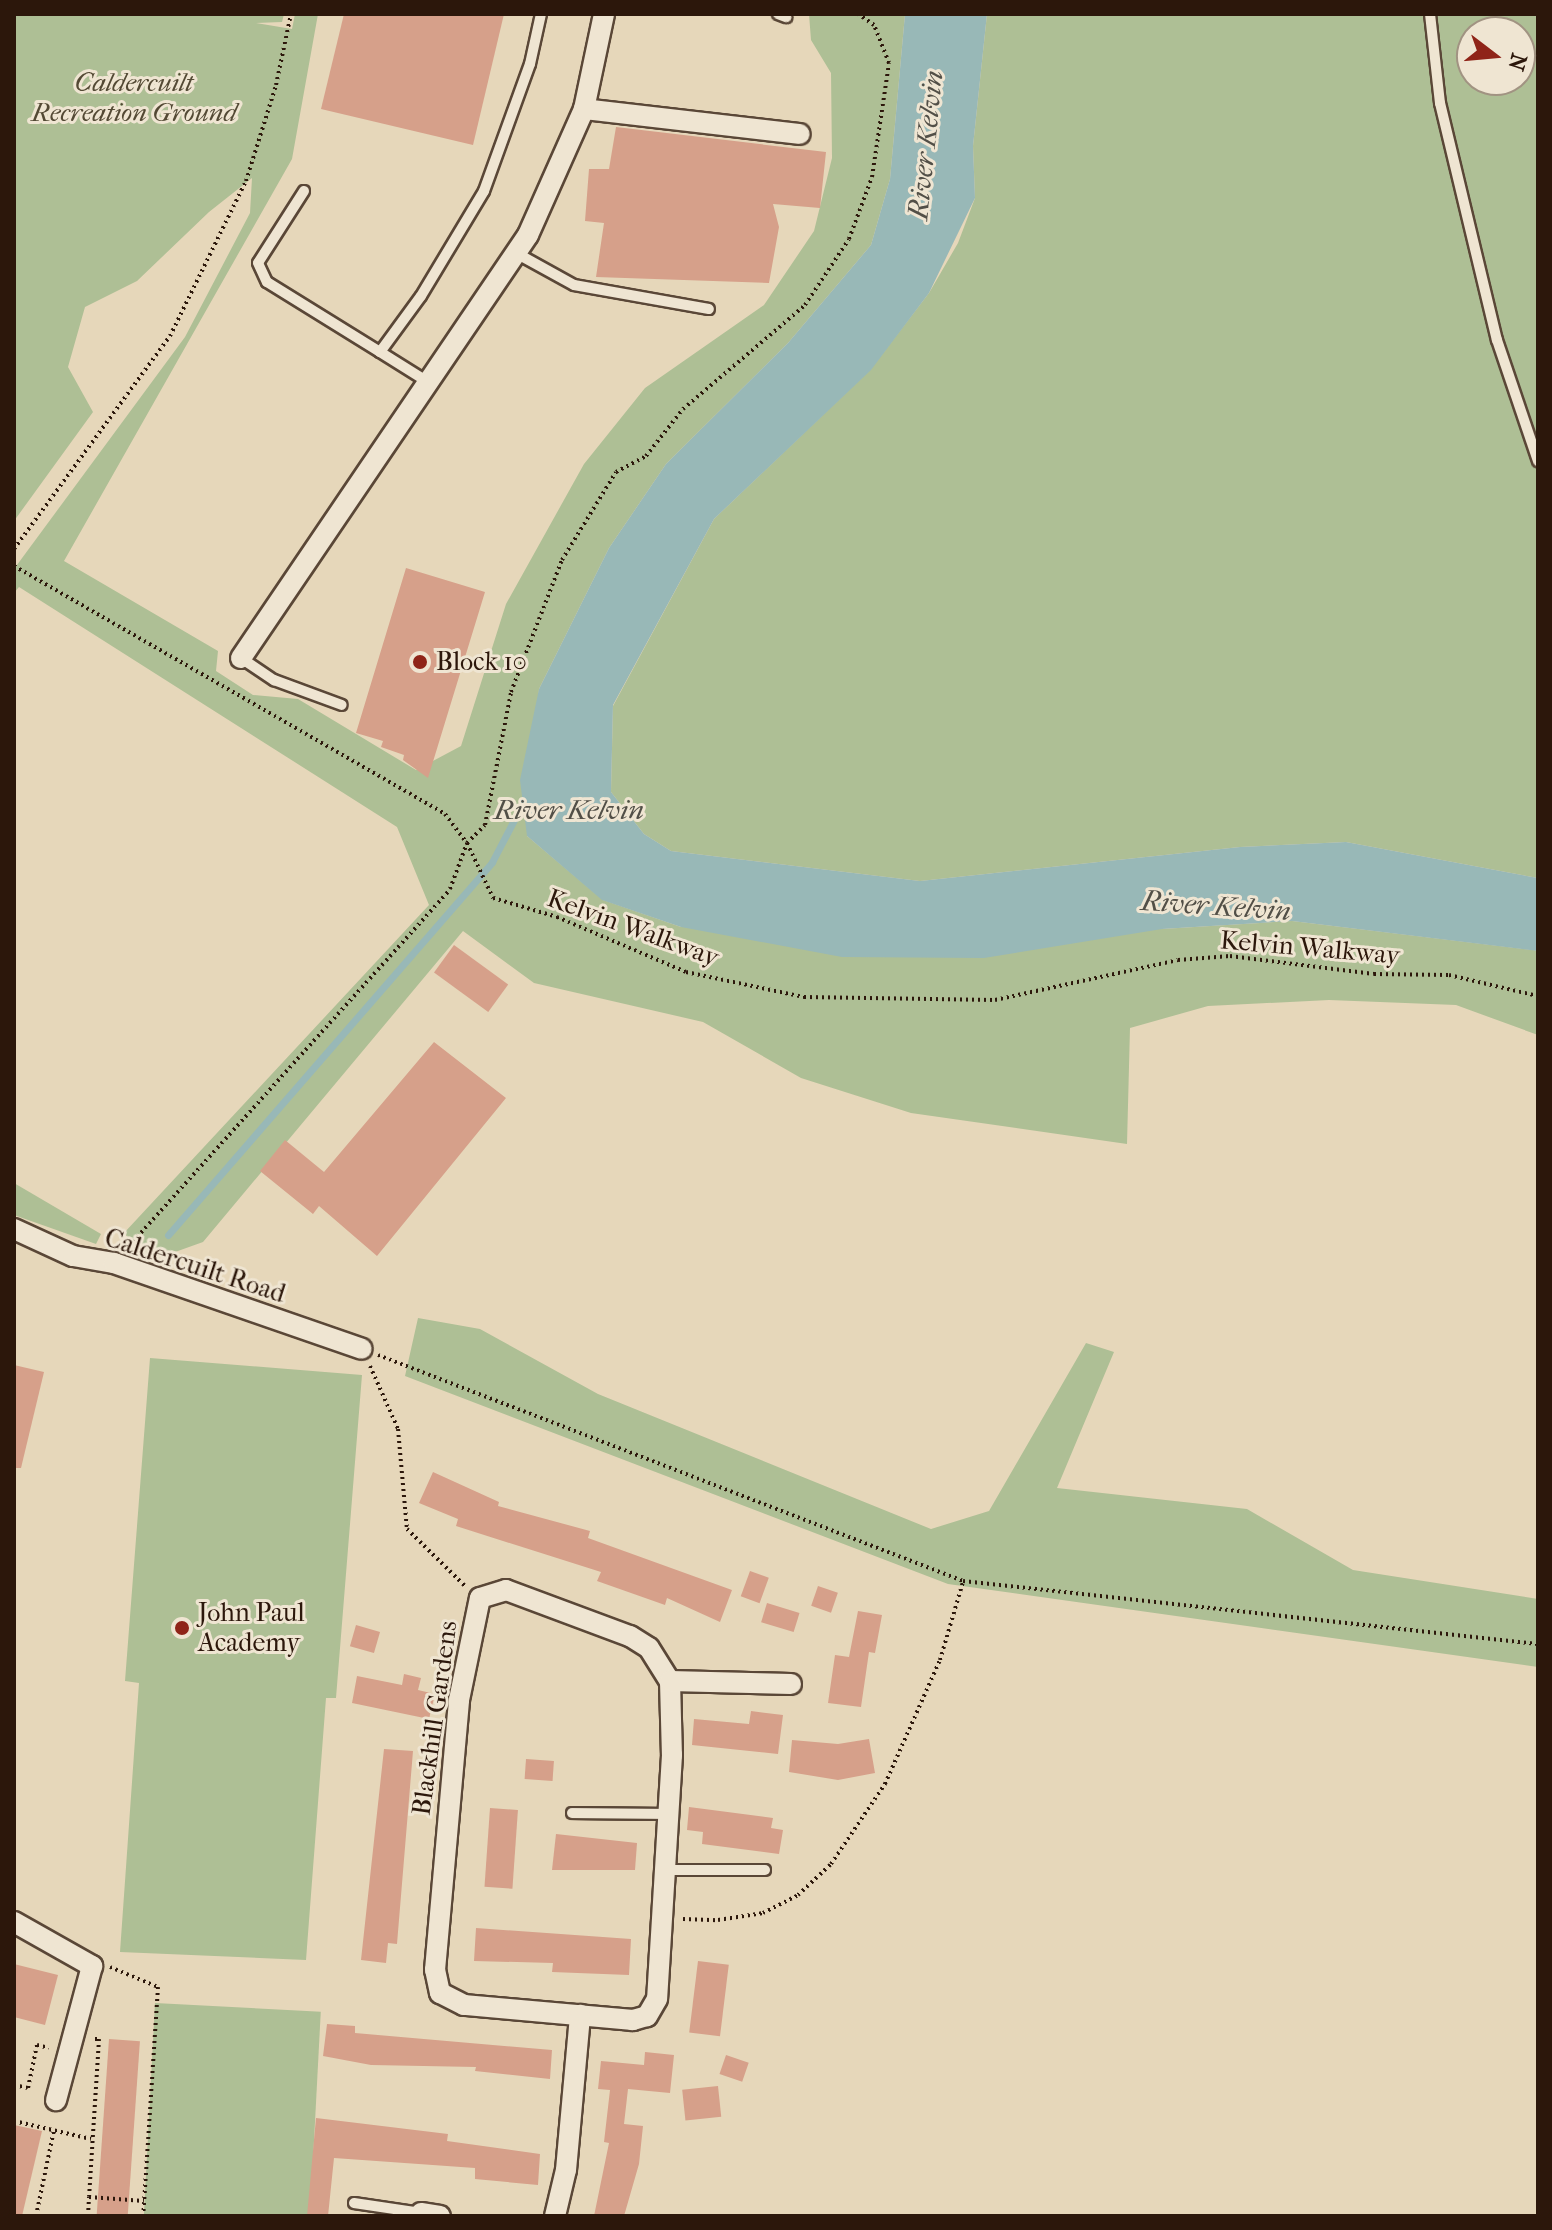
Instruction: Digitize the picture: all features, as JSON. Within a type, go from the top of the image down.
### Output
[{"type":"street","points":[[241,658],[516,253],[584,109],[604,14]]},
{"type":"street","points":[[584,109],[800,134]]},
{"type":"street","name":"Caldercuilt Road","points":[[14,1229],[73,1256],[114,1263],[362,1349]]},
{"type":"street","name":"Blackhill Gardens","points":[[506,1590],[608,1625],[649,1648],[670,1681],[674,1703],[654,2010],[633,2020],[464,2005],[440,1993],[436,1981],[454,1735],[480,1598],[506,1590]]},
{"type":"street","points":[[670,1681],[791,1684]]},
{"type":"street","points":[[14,1922],[92,1966],[56,2100]]},
{"type":"street","points":[[555,2216],[566,2170],[580,2015]]},
{"type":"lane","points":[[380,352],[421,296],[484,191],[530,64],[541,14]]},
{"type":"lane","points":[[1430,14],[1440,103],[1497,340],[1538,461]]},
{"type":"lane","points":[[304,191],[258,263],[267,282],[428,382]]},
{"type":"lane","points":[[516,253],[574,285],[709,309]]},
{"type":"lane","points":[[241,658],[274,680],[342,705]]},
{"type":"lane","points":[[572,1813],[667,1814]]},
{"type":"lane","points":[[663,1870],[765,1870]]},
{"type":"lane","points":[[354,2203],[431,2214]]},
{"type":"path","points":[[14,549],[170,336],[246,181],[276,85],[291,14]]},
{"type":"path","points":[[114,1263],[450,889],[467,843],[485,825],[511,692],[562,560],[616,472],[646,456],[683,409],[805,305],[849,239],[872,177],[889,63],[874,25],[858,14]]},
{"type":"path","name":"Kelvin Walkway","points":[[14,566],[445,814],[467,843],[493,898],[557,917],[686,972],[804,997],[995,1000],[1178,960],[1230,956],[1374,974],[1449,975],[1538,996]]},
{"type":"path","points":[[362,1349],[963,1581],[1538,1644]]},
{"type":"path","points":[[362,1349],[398,1429],[407,1529],[480,1598]]},
{"type":"path","points":[[660,1916],[718,1920],[763,1913],[798,1895],[831,1864],[885,1784],[940,1660],[963,1581]]},
{"type":"path","points":[[92,1966],[120,1968],[158,1987],[143,2216]]},
{"type":"path","points":[[14,2085],[28,2088],[37,2045],[99,2039],[88,2216]]},
{"type":"path","points":[[14,2121],[91,2139]]},
{"type":"path","points":[[36,2216],[54,2130]]},
{"type":"path","points":[[89,2197],[144,2201]]},
{"type":"green space","name":"Caldercuilt Recreation Ground","points":[[14,14],[284,14],[282,22],[256,23],[292,29],[295,14],[318,14],[292,159],[64,561],[218,651],[216,671],[253,695],[298,699],[416,770],[461,746],[506,604],[584,464],[645,388],[764,305],[814,231],[832,158],[831,73],[811,40],[809,14],[905,14],[890,179],[871,245],[788,343],[666,464],[609,548],[539,689],[527,836],[603,900],[681,927],[1162,929],[1292,921],[1533,950],[1538,951],[1538,1035],[1456,1005],[1329,1000],[1208,1006],[1130,1028],[1127,1144],[911,1113],[801,1078],[703,1022],[534,983],[463,931],[203,1242],[150,1261],[124,1233],[429,905],[397,827],[19,587],[14,593],[14,569],[185,337],[250,213],[252,178],[209,212],[137,281],[85,307],[68,367],[93,412],[14,521]]},
{"type":"green space","points":[[987,14],[1538,14],[1538,878],[1346,842],[1240,847],[920,881],[671,851],[644,834],[611,792],[613,706],[714,519],[870,370],[929,293],[958,243],[975,198],[973,146]]},
{"type":"green space","points":[[14,1183],[101,1234],[96,1244],[14,1215]]},
{"type":"green space","points":[[418,1318],[480,1329],[598,1394],[931,1529],[989,1511],[1086,1343],[1114,1352],[1057,1488],[1247,1509],[1353,1570],[1538,1599],[1538,1667],[948,1584],[405,1376]]},
{"type":"green space","points":[[150,1358],[362,1375],[336,1698],[326,1698],[306,1960],[120,1952],[139,1683],[125,1681]]},
{"type":"green space","points":[[155,2003],[321,2012],[310,2216],[144,2216]]},
{"type":"water","name":"River Kelvin","points":[[905,14],[987,14],[973,146],[975,198],[929,293],[871,370],[714,519],[613,705],[611,792],[644,834],[671,851],[920,881],[1240,847],[1346,842],[1538,878],[1538,951],[1292,921],[1162,929],[984,958],[842,957],[681,927],[602,900],[527,836],[520,780],[539,689],[609,548],[666,464],[788,343],[871,245],[890,179]]},
{"type":"building","points":[[344,14],[504,14],[473,145],[321,109]]},
{"type":"building","points":[[616,127],[826,152],[820,208],[773,204],[779,227],[769,283],[596,277],[604,223],[585,221],[589,169],[609,169]]},
{"type":"building","name":"Block 10","points":[[406,568],[485,592],[428,778],[403,760],[404,755],[381,747],[383,741],[356,733]]},
{"type":"building","points":[[454,945],[508,984],[488,1012],[434,973]]},
{"type":"building","points":[[434,1042],[506,1098],[377,1256],[319,1206],[313,1214],[260,1171],[285,1140],[324,1172]]},
{"type":"building","points":[[14,1365],[44,1372],[21,1468],[14,1468]]},
{"type":"building","points":[[433,1472],[499,1502],[498,1506],[590,1531],[588,1538],[732,1590],[720,1622],[667,1598],[665,1605],[597,1581],[601,1572],[456,1526],[458,1519],[419,1503]]},
{"type":"building","points":[[750,1571],[769,1578],[760,1603],[741,1596]]},
{"type":"building","points":[[818,1586],[838,1593],[831,1613],[811,1606]]},
{"type":"building","points":[[767,1603],[800,1613],[794,1632],[761,1622]]},
{"type":"building","points":[[858,1611],[882,1615],[875,1653],[869,1652],[861,1707],[828,1703],[835,1655],[849,1657]]},
{"type":"building","points":[[356,1625],[380,1632],[374,1653],[350,1646]]},
{"type":"building","points":[[404,1674],[421,1678],[418,1690],[435,1694],[429,1719],[352,1703],[357,1676],[402,1685]]},
{"type":"building","points":[[751,1711],[783,1715],[778,1754],[692,1745],[694,1719],[749,1724]]},
{"type":"building","points":[[869,1739],[875,1773],[838,1780],[789,1772],[792,1740],[838,1744]]},
{"type":"building","points":[[384,1749],[413,1751],[397,1944],[388,1943],[386,1963],[361,1960]]},
{"type":"building","points":[[526,1759],[554,1761],[553,1781],[525,1779]]},
{"type":"building","points":[[689,1807],[773,1818],[771,1828],[783,1830],[779,1854],[702,1844],[703,1832],[687,1830]]},
{"type":"building","points":[[490,1808],[518,1810],[512,1889],[484,1887]]},
{"type":"building","points":[[556,1834],[637,1843],[635,1870],[552,1870]]},
{"type":"building","points":[[476,1928],[631,1939],[629,1975],[552,1972],[553,1963],[474,1961]]},
{"type":"building","points":[[698,1961],[729,1965],[720,2036],[689,2032]]},
{"type":"building","points":[[14,1964],[58,1975],[45,2025],[14,2017]]},
{"type":"building","points":[[327,2024],[355,2026],[355,2033],[552,2050],[550,2079],[475,2071],[476,2067],[371,2065],[323,2056]]},
{"type":"building","points":[[109,2039],[140,2041],[128,2216],[97,2216]]},
{"type":"building","points":[[645,2052],[674,2055],[670,2093],[628,2089],[624,2124],[643,2126],[639,2164],[624,2216],[594,2216],[609,2143],[604,2142],[610,2090],[598,2089],[601,2061],[644,2065]]},
{"type":"building","points":[[726,2055],[749,2063],[742,2082],[719,2074]]},
{"type":"building","points":[[718,2086],[721,2117],[685,2121],[682,2090]]},
{"type":"building","points":[[316,2118],[448,2134],[447,2141],[540,2154],[538,2185],[475,2179],[475,2168],[334,2158],[328,2216],[307,2216]]},
{"type":"building","points":[[14,2125],[42,2131],[22,2216],[14,2216]]},
{"type":"waterway","points":[[168,1235],[492,862],[525,799]]},
{"type":"place","name":"Block 10","points":[[420,662]]},
{"type":"place","name":"John Paul Academy","points":[[182,1628]]}]
